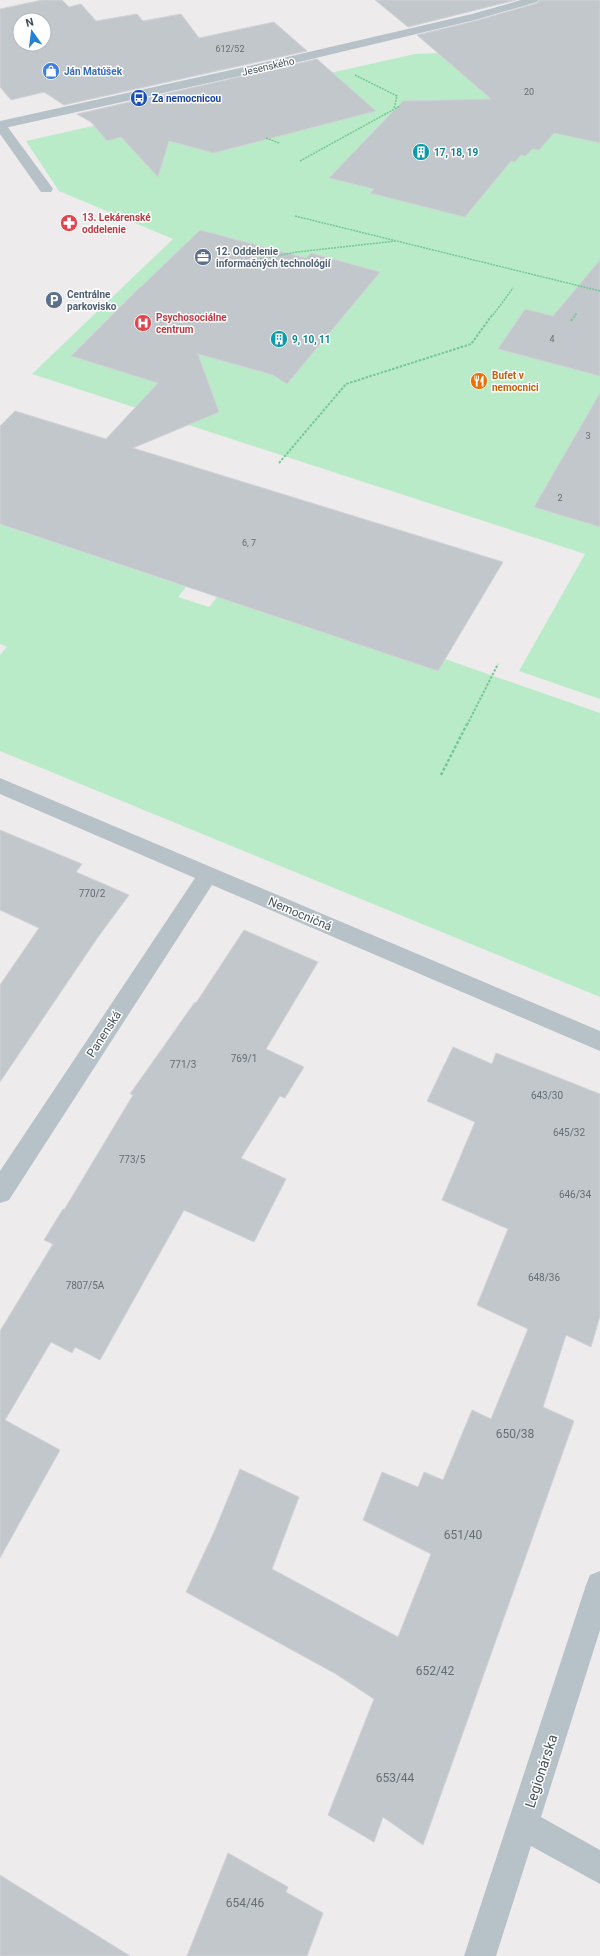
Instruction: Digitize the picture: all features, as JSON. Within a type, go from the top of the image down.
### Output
[{"type":"street","name":"Jesenského","points":[[0,125],[265,67],[475,17],[533,0]]},
{"type":"street","points":[[0,125],[46,189]]},
{"type":"street","name":"Nemocničná","points":[[0,786],[208,876],[600,1041]]},
{"type":"street","name":"Panenská","points":[[0,1192],[208,876]]},
{"type":"street","name":"Legionárska","points":[[480,1956],[524,1825],[600,1585]]},
{"type":"street","points":[[524,1825],[600,1868]]},
{"type":"path","points":[[349,72],[397,96],[394,108]]},
{"type":"path","points":[[300,161],[400,106]]},
{"type":"path","points":[[266,138],[279,143]]},
{"type":"path","points":[[295,216],[398,240],[600,291]]},
{"type":"path","points":[[254,260],[297,252],[398,240]]},
{"type":"path","points":[[279,463],[346,384],[471,344],[513,288]]},
{"type":"path","points":[[571,321],[577,312]]},
{"type":"path","points":[[441,775],[498,664]]},
{"type":"green space","points":[[471,52],[600,81],[600,699],[519,671],[585,554],[32,374],[173,239],[59,191],[26,141],[415,54]]},
{"type":"green space","points":[[0,524],[186,587],[178,597],[209,607],[217,597],[438,671],[445,659],[600,713],[600,997],[0,751],[0,655],[7,647],[0,644]]},
{"type":"building","points":[[42,0],[62,0],[69,7],[81,4],[96,21],[137,14],[143,21],[181,14],[199,38],[274,22],[307,51],[64,105],[44,92],[11,100],[0,87],[0,9]]},
{"type":"building","points":[[375,0],[516,0],[408,27]]},
{"type":"building","points":[[540,0],[600,0],[600,143],[554,133],[539,150],[532,149],[526,156],[521,155],[515,162],[511,161],[465,217],[370,193],[374,189],[329,178],[403,101],[491,99],[417,35],[475,21],[537,3]]},
{"type":"building","points":[[317,59],[376,111],[214,153],[169,141],[158,177],[121,137],[107,141],[91,122],[77,114]]},
{"type":"building","points":[[200,230],[306,258],[311,253],[380,272],[287,384],[273,375],[198,354],[219,412],[133,448],[503,562],[438,671],[0,524],[0,426],[15,411],[106,439],[158,383],[71,356]]},
{"type":"building","points":[[600,260],[600,376],[498,349],[525,309],[553,316]]},
{"type":"building","points":[[600,393],[600,527],[534,507]]},
{"type":"building","points":[[0,830],[82,864],[76,872],[129,895],[98,937],[0,1082],[0,985],[39,928],[0,910]]},
{"type":"building","points":[[244,930],[318,962],[266,1049],[304,1067],[285,1098],[280,1096],[241,1158],[286,1179],[254,1242],[184,1210],[100,1360],[75,1347],[72,1353],[51,1342],[5,1420],[60,1450],[0,1558],[0,1331],[53,1244],[44,1240],[63,1209],[64,1210],[133,1095],[130,1094],[195,1002],[196,1003]]},
{"type":"building","points":[[453,1047],[492,1064],[496,1053],[600,1094],[600,1316],[591,1347],[566,1335],[543,1407],[574,1421],[423,1845],[383,1817],[374,1842],[328,1815],[374,1699],[336,1674],[186,1592],[215,1530],[240,1469],[299,1497],[272,1569],[398,1637],[431,1554],[363,1520],[382,1472],[418,1487],[424,1472],[443,1480],[472,1410],[491,1419],[528,1329],[477,1305],[508,1229],[442,1200],[475,1122],[427,1101]]},
{"type":"building","points":[[228,1853],[288,1887],[286,1892],[323,1913],[307,1956],[187,1956]]},
{"type":"building","points":[[0,1875],[130,1956],[0,1956]]},
{"type":"place","name":"Ján Matúšek","points":[[51,71]]},
{"type":"place","name":"Za nemocnicou","points":[[139,98]]},
{"type":"place","name":"17, 18, 19","points":[[421,152]]},
{"type":"place","name":"13. Lekárenské oddelenie","points":[[69,223]]},
{"type":"place","name":"12. Oddelenie informačných technológií","points":[[203,257]]},
{"type":"place","name":"Centrálne parkovisko","points":[[54,300]]},
{"type":"place","name":"Psychosociálne centrum","points":[[143,323]]},
{"type":"place","name":"9, 10, 11","points":[[279,339]]},
{"type":"place","name":"Bufet v nemocnici","points":[[479,381]]}]
